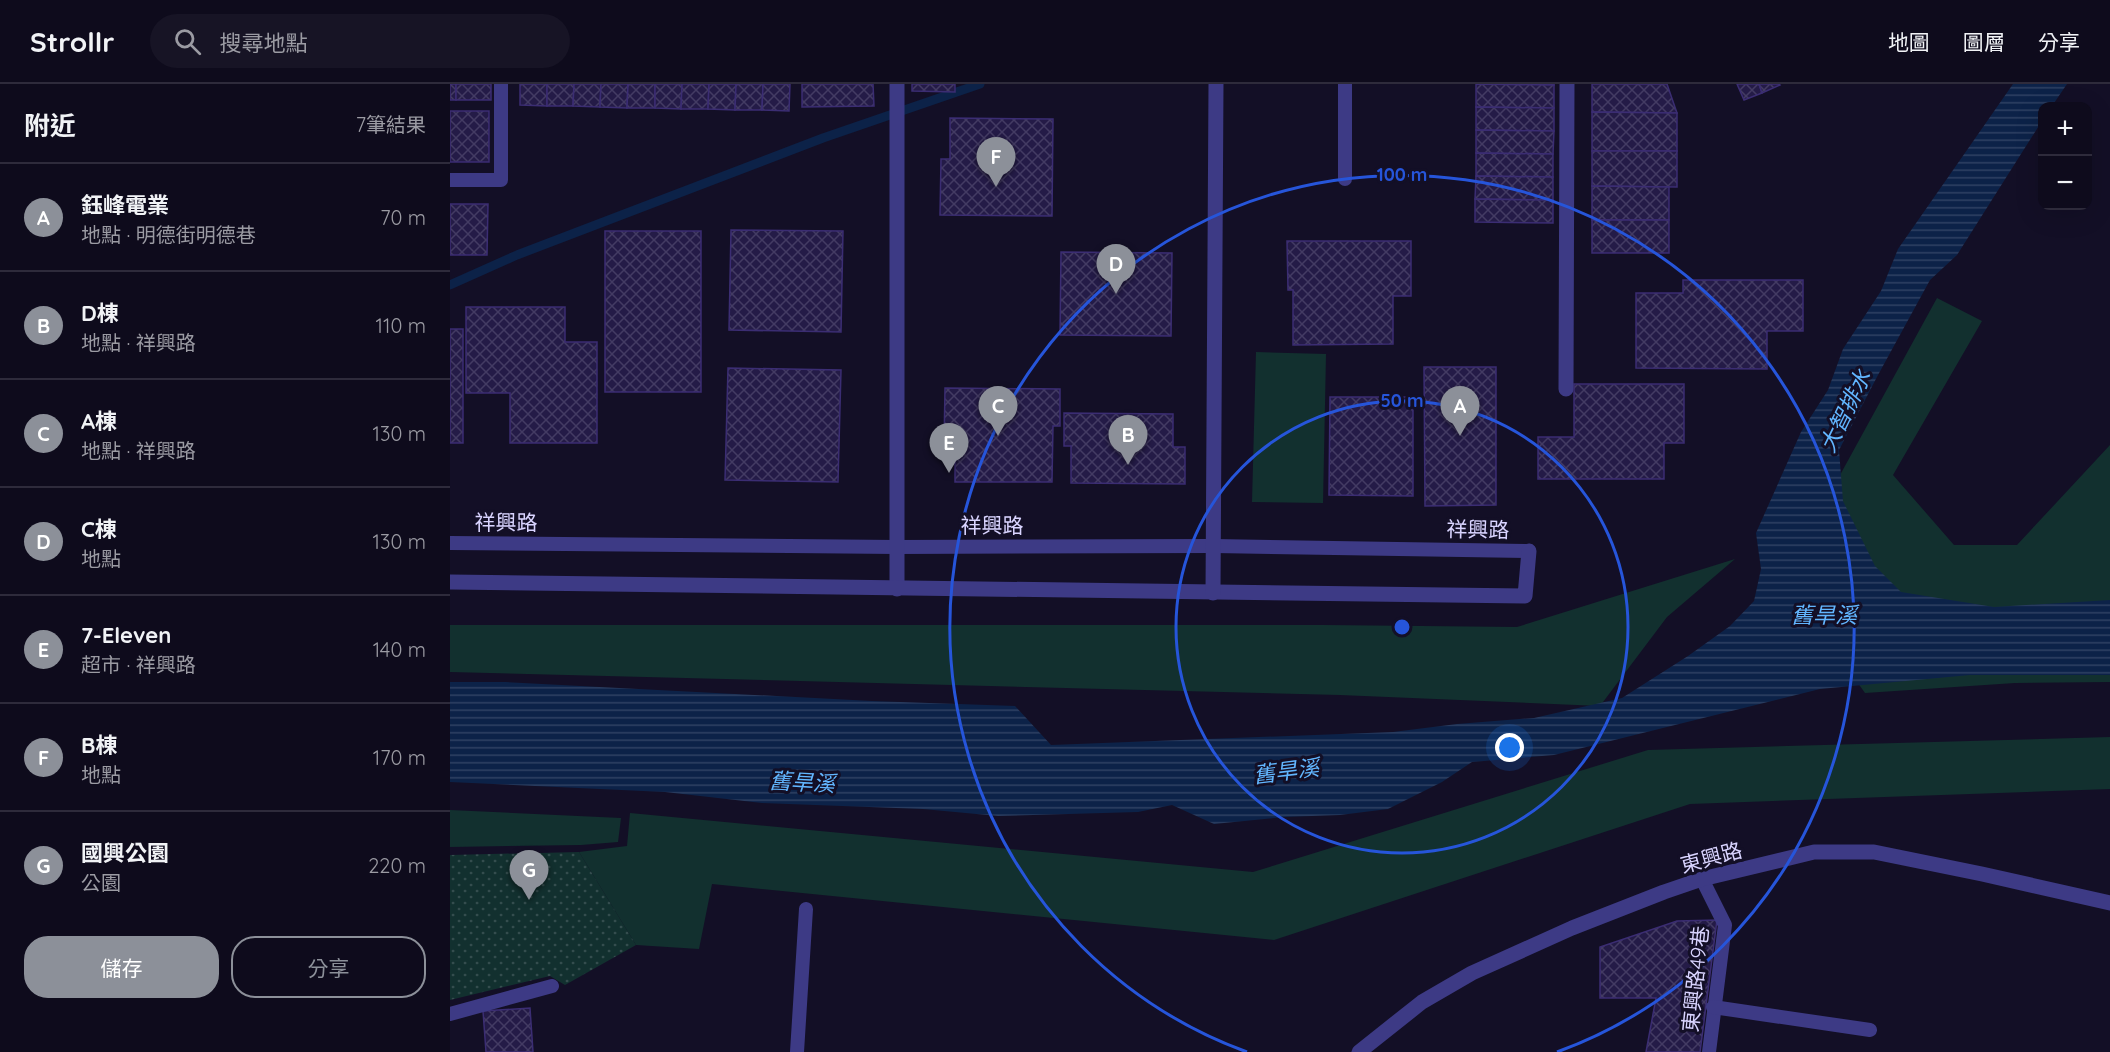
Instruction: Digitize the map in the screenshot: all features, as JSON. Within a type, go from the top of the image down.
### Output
[{"type":"street","points":[[897,84],[897,589]]},
{"type":"street","points":[[1213,593],[1216,84]]},
{"type":"street","points":[[1566,389],[1567,84]]},
{"type":"street","name":"祥興路","points":[[450,582],[1525,596],[1529,551]]},
{"type":"street","name":"東興路","points":[[1359,1052],[1422,1002],[1472,973],[1572,928],[1702,879],[1814,852],[1874,852],[2110,903]]},
{"type":"lane","points":[[450,180],[501,180],[501,84]]},
{"type":"lane","points":[[1345,84],[1345,179]]},
{"type":"lane","name":"祥興路","points":[[450,543],[897,547],[1214,546],[1529,551]]},
{"type":"lane","name":"東興路49巷","points":[[1702,879],[1725,925],[1709,1052]]},
{"type":"lane","points":[[797,1052],[806,909]]},
{"type":"lane","points":[[450,1014],[552,986]]},
{"type":"lane","points":[[1713,1007],[1870,1030]]},
{"type":"green space","points":[[1937,298],[1982,321],[1893,475],[1954,545],[2017,545],[2110,445],[2110,682],[2015,683],[1865,693],[1801,603],[1834,486]]},
{"type":"green space","points":[[1256,352],[1326,354],[1323,503],[1252,502]]},
{"type":"green space","points":[[1735,559],[1667,617],[1600,706],[1340,695],[450,672],[450,625],[1517,627]]},
{"type":"green space","points":[[2110,737],[2110,789],[1690,804],[1274,940],[712,884],[699,949],[636,945],[579,852],[627,846],[630,813],[1253,872],[1648,750]]},
{"type":"green space","points":[[450,810],[621,818],[618,842],[581,845],[450,847]]},
{"type":"green space","points":[[579,852],[636,945],[565,985],[550,976],[450,1000],[450,855]]},
{"type":"water","name":"舊旱溪","points":[[2013,84],[2067,84],[2055,102],[2038,102],[2038,127],[1957,255],[1930,280],[1839,450],[1843,501],[1875,566],[1901,592],[1994,607],[2110,600],[2110,675],[1970,675],[1820,689],[1554,755],[1472,762],[1442,782],[1388,809],[1340,815],[1284,817],[1214,824],[1172,805],[1138,812],[998,816],[923,809],[762,803],[665,792],[450,782],[450,682],[505,682],[1015,706],[1051,745],[1393,732],[1534,718],[1622,698],[1730,626],[1754,601],[1761,569],[1756,533],[1801,432],[1828,390],[1843,349],[1881,291],[1898,249]]},
{"type":"building","points":[[450,84],[456,84],[456,100],[450,100]]},
{"type":"building","points":[[456,84],[491,84],[491,100],[456,100]]},
{"type":"building","points":[[520,84],[547,84],[547,106],[520,105]]},
{"type":"building","points":[[547,84],[574,84],[573,106],[547,106]]},
{"type":"building","points":[[574,84],[601,84],[600,107],[573,106]]},
{"type":"building","points":[[601,84],[628,84],[627,108],[600,107]]},
{"type":"building","points":[[628,84],[655,84],[655,108],[627,108]]},
{"type":"building","points":[[655,84],[682,84],[681,109],[655,108]]},
{"type":"building","points":[[682,84],[709,84],[708,109],[681,109]]},
{"type":"building","points":[[709,84],[736,84],[735,110],[708,109]]},
{"type":"building","points":[[736,84],[763,84],[762,110],[735,110]]},
{"type":"building","points":[[763,84],[790,84],[789,111],[762,110]]},
{"type":"building","points":[[802,84],[873,84],[874,106],[802,107]]},
{"type":"building","points":[[912,84],[955,84],[955,92],[912,91]]},
{"type":"building","points":[[1476,84],[1554,84],[1554,85]]},
{"type":"building","points":[[1476,84],[1554,85],[1554,108],[1476,107]]},
{"type":"building","points":[[1592,84],[1667,84],[1677,113],[1592,112]]},
{"type":"building","points":[[1737,84],[1759,84],[1762,93],[1744,100]]},
{"type":"building","points":[[1759,84],[1779,84],[1780,85],[1762,93]]},
{"type":"building","points":[[1476,107],[1554,108],[1554,131],[1476,130]]},
{"type":"building","points":[[450,111],[489,111],[489,162],[450,162]]},
{"type":"building","points":[[1592,112],[1677,113],[1677,151],[1592,151]]},
{"type":"building","points":[[950,118],[1053,119],[1052,216],[940,215],[941,159],[950,159]]},
{"type":"building","points":[[1476,130],[1554,131],[1553,154],[1476,153]]},
{"type":"building","points":[[1592,151],[1677,151],[1677,187],[1592,186]]},
{"type":"building","points":[[1476,153],[1553,154],[1553,177],[1476,176]]},
{"type":"building","points":[[1476,176],[1553,177],[1553,200],[1475,199]]},
{"type":"building","points":[[1592,186],[1669,187],[1669,220],[1592,220]]},
{"type":"building","points":[[1475,199],[1553,200],[1553,223],[1475,222]]},
{"type":"building","points":[[450,204],[488,204],[487,255],[450,255]]},
{"type":"building","points":[[1592,220],[1669,220],[1669,253],[1592,253]]},
{"type":"building","points":[[731,230],[843,231],[841,332],[729,330]]},
{"type":"building","points":[[605,231],[701,231],[701,392],[605,392]]},
{"type":"building","points":[[1287,241],[1411,241],[1411,296],[1393,296],[1393,344],[1293,345],[1293,290],[1288,290]]},
{"type":"building","points":[[1061,252],[1172,253],[1171,336],[1060,335]]},
{"type":"building","points":[[1683,280],[1803,280],[1803,331],[1767,331],[1767,369],[1636,368],[1636,293],[1683,293]]},
{"type":"building","points":[[466,307],[565,307],[565,342],[597,342],[597,443],[510,443],[510,393],[466,393]]},
{"type":"building","points":[[450,329],[463,329],[463,443],[450,443]]},
{"type":"building","points":[[1424,367],[1496,367],[1496,505],[1425,506]]},
{"type":"building","points":[[728,368],[841,370],[838,482],[725,480]]},
{"type":"building","points":[[1574,384],[1684,384],[1684,443],[1664,443],[1664,479],[1538,479],[1538,437],[1574,437]]},
{"type":"building","points":[[945,388],[1060,389],[1060,426],[1053,426],[1052,482],[955,482],[955,446],[944,446]]},
{"type":"building","points":[[1330,397],[1413,397],[1413,496],[1329,495]]},
{"type":"building","points":[[1064,413],[1173,414],[1173,447],[1185,447],[1185,484],[1071,483],[1071,446],[1064,446]]},
{"type":"building","points":[[1717,920],[1700,1052],[1646,1052],[1656,998],[1600,998],[1600,947],[1677,921]]},
{"type":"building","points":[[530,1008],[533,1052],[486,1052],[483,1011]]},
{"type":"waterway","points":[[450,285],[517,255],[823,138],[980,84]]},
{"type":"place","name":"B棟","points":[[996,187]]},
{"type":"place","name":"C棟","points":[[1116,294]]},
{"type":"place","name":"A棟","points":[[998,436]]},
{"type":"place","name":"鈺峰電業","points":[[1460,436]]},
{"type":"place","name":"D棟","points":[[1128,465]]},
{"type":"place","name":"7-Eleven","points":[[949,473]]},
{"type":"place","name":"國興公園","points":[[529,900]]},
{"type":"water label","name":"大智排水","points":[[1845,411]]}]
